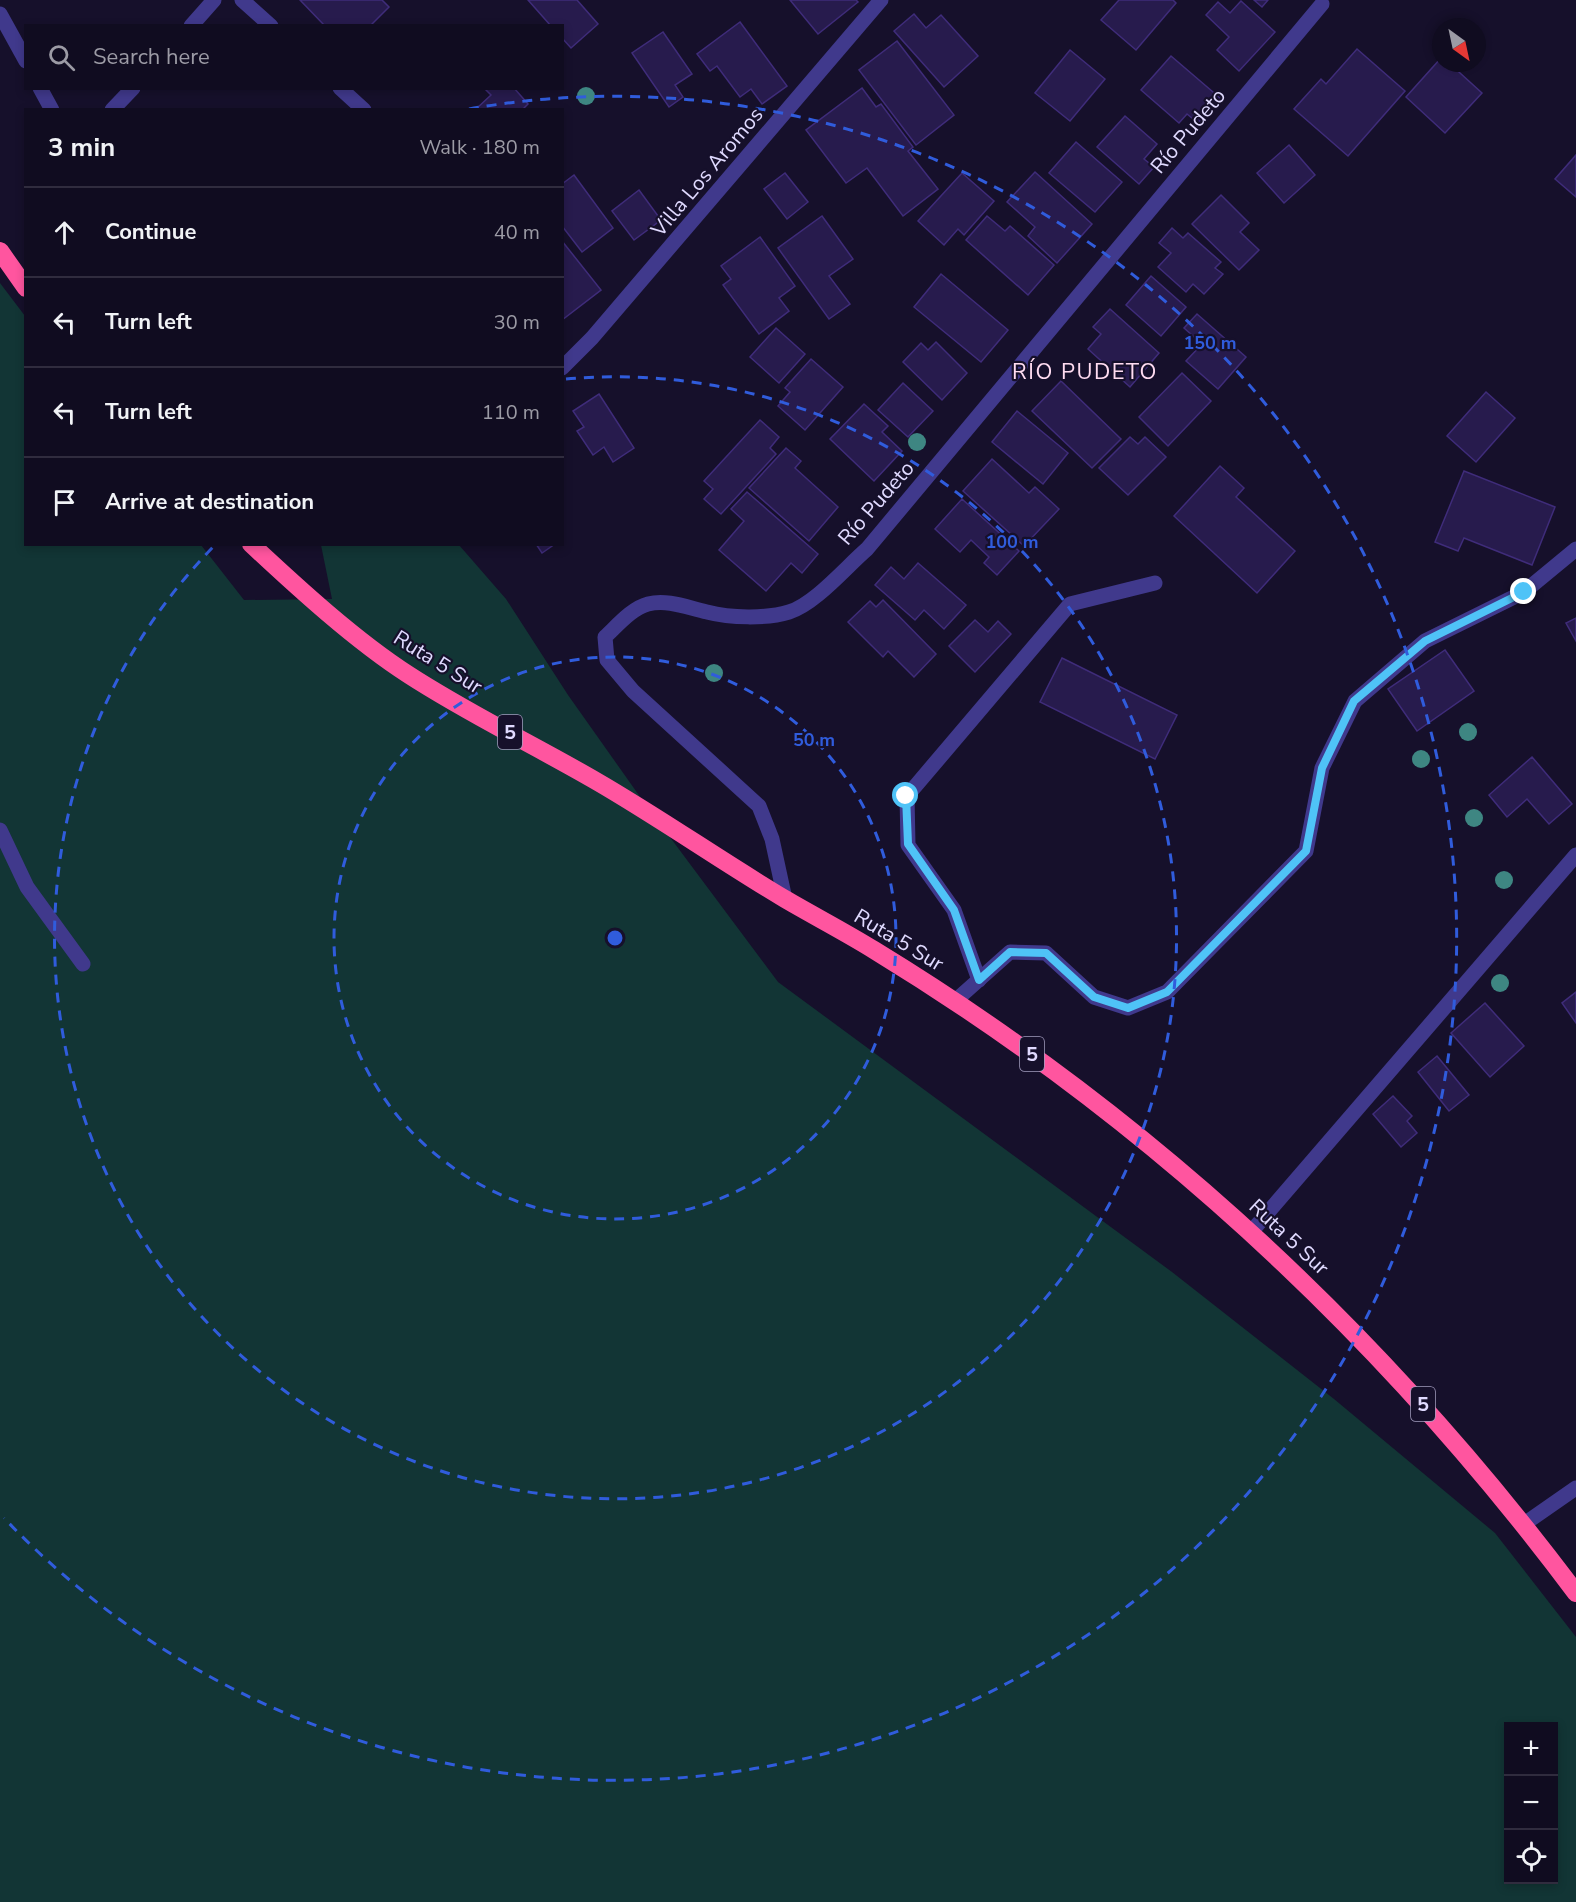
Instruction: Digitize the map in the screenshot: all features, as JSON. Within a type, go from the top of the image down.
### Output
[{"type":"highway","points":[[0,251],[24,285]]},
{"type":"highway","name":"Ruta 5 Sur","points":[[253,546],[325,609],[408,675],[600,783],[785,898],[871,948],[955,1001],[1108,1110],[1252,1231],[1394,1372],[1524,1524],[1576,1593]]},
{"type":"street","points":[[193,24],[214,0]]},
{"type":"street","points":[[242,0],[269,24]]},
{"type":"street","name":"Villa Los Aromos","points":[[564,366],[600,329],[881,0]]},
{"type":"street","name":"Río Pudeto","points":[[785,898],[772,839],[759,806],[633,692],[607,660],[605,637],[625,619],[648,604],[672,603],[710,613],[751,616],[790,612],[819,593],[867,549],[1322,4]]},
{"type":"street","points":[[0,14],[24,57]]},
{"type":"street","points":[[41,90],[51,108]]},
{"type":"street","points":[[114,108],[130,90]]},
{"type":"street","points":[[342,90],[362,108]]},
{"type":"street","points":[[955,1001],[1010,952],[1046,953],[1094,997],[1128,1008],[1167,992],[1306,851],[1322,768],[1354,701],[1425,641],[1524,592],[1576,549]]},
{"type":"street","points":[[979,980],[954,910],[908,844],[906,796],[1070,604],[1155,583]]},
{"type":"street","points":[[0,830],[27,886],[83,964]]},
{"type":"street","points":[[1252,1231],[1576,855]]},
{"type":"street","points":[[1524,1524],[1576,1488]]},
{"type":"green space","points":[[0,283],[24,315],[24,546],[202,546],[244,600],[332,599],[321,546],[460,546],[506,599],[568,695],[643,801],[778,982],[1172,1272],[1334,1399],[1495,1533],[1576,1637],[1576,1902],[0,1902]]},
{"type":"building","points":[[300,0],[382,0],[389,7],[372,24],[323,24]]},
{"type":"building","points":[[528,0],[577,0],[598,24],[571,48],[564,40],[564,24],[549,24]]},
{"type":"building","points":[[790,0],[856,0],[858,2],[818,34]]},
{"type":"building","points":[[1119,0],[1173,0],[1176,3],[1136,50],[1101,20]]},
{"type":"building","points":[[1254,0],[1268,0],[1262,7]]},
{"type":"building","points":[[1241,1],[1275,32],[1239,71],[1217,50],[1229,37],[1206,15],[1218,2],[1230,13]]},
{"type":"building","points":[[914,14],[926,28],[941,15],[978,56],[944,87],[894,31]]},
{"type":"building","points":[[740,22],[787,86],[762,104],[751,89],[740,97],[717,66],[710,71],[697,54]]},
{"type":"building","points":[[663,32],[692,74],[675,85],[683,97],[669,107],[632,53]]},
{"type":"building","points":[[897,41],[954,115],[916,145],[859,70]]},
{"type":"building","points":[[1357,49],[1405,91],[1348,156],[1294,109],[1321,79],[1326,84]]},
{"type":"building","points":[[1070,50],[1105,79],[1070,121],[1035,93]]},
{"type":"building","points":[[1171,56],[1220,98],[1198,123],[1187,114],[1179,123],[1141,90]]},
{"type":"building","points":[[1432,68],[1432,72],[1459,72],[1482,93],[1445,133],[1406,97]]},
{"type":"building","points":[[862,88],[876,107],[881,104],[913,147],[908,151],[938,189],[903,216],[867,168],[846,183],[806,130]]},
{"type":"building","points":[[486,90],[516,90],[528,104],[524,108],[477,108],[491,95]]},
{"type":"building","points":[[1125,116],[1157,144],[1144,159],[1154,167],[1139,184],[1097,147]]},
{"type":"building","points":[[1076,142],[1122,182],[1095,212],[1049,173]]},
{"type":"building","points":[[1289,145],[1315,175],[1284,203],[1257,173]]},
{"type":"building","points":[[1576,155],[1576,197],[1555,179]]},
{"type":"building","points":[[1035,172],[1092,224],[1057,263],[1028,236],[1035,227],[1007,202]]},
{"type":"building","points":[[785,173],[808,202],[787,219],[764,189]]},
{"type":"building","points":[[962,173],[994,201],[964,235],[958,229],[944,245],[918,221]]},
{"type":"building","points":[[574,175],[613,228],[582,252],[564,229],[564,182]]},
{"type":"building","points":[[639,190],[661,220],[634,240],[612,211]]},
{"type":"building","points":[[1221,195],[1249,223],[1240,232],[1259,250],[1239,270],[1192,224]]},
{"type":"building","points":[[822,216],[853,259],[829,276],[850,304],[829,319],[778,248]]},
{"type":"building","points":[[987,216],[1005,231],[1010,226],[1054,265],[1028,295],[966,240]]},
{"type":"building","points":[[1172,228],[1183,238],[1188,233],[1221,262],[1215,268],[1223,274],[1204,294],[1193,284],[1186,292],[1158,267],[1171,253],[1159,243]]},
{"type":"building","points":[[760,237],[795,286],[779,298],[789,311],[759,334],[723,285],[731,279],[721,266]]},
{"type":"building","points":[[564,244],[601,290],[564,318]]},
{"type":"building","points":[[941,274],[1008,330],[981,362],[914,307]]},
{"type":"building","points":[[1151,276],[1186,307],[1161,336],[1126,305]]},
{"type":"building","points":[[1110,309],[1159,353],[1130,387],[1088,349],[1101,334],[1093,327]]},
{"type":"building","points":[[1197,314],[1246,357],[1218,389],[1186,361],[1202,344],[1184,328]]},
{"type":"building","points":[[776,328],[805,354],[779,383],[750,357]]},
{"type":"building","points":[[936,342],[967,373],[942,400],[903,362],[921,343],[928,350]]},
{"type":"building","points":[[811,359],[843,387],[805,430],[778,406],[790,392],[785,388]]},
{"type":"building","points":[[1182,373],[1211,401],[1168,446],[1139,417]]},
{"type":"building","points":[[1061,381],[1121,439],[1092,468],[1032,411]]},
{"type":"building","points":[[903,383],[933,411],[908,437],[878,410]]},
{"type":"building","points":[[1486,392],[1515,418],[1476,462],[1447,436]]},
{"type":"building","points":[[599,394],[634,448],[613,462],[604,447],[593,455],[577,431],[584,427],[573,411]]},
{"type":"building","points":[[864,404],[888,426],[882,432],[902,451],[874,481],[830,439]]},
{"type":"building","points":[[1017,411],[1068,453],[1043,484],[992,442]]},
{"type":"building","points":[[760,420],[779,437],[770,448],[776,454],[721,514],[704,499],[713,489],[704,481]]},
{"type":"building","points":[[1130,437],[1138,444],[1145,437],[1166,457],[1128,495],[1099,468]]},
{"type":"building","points":[[786,448],[801,461],[795,468],[838,507],[809,541],[749,488]]},
{"type":"building","points":[[992,459],[1029,493],[1035,487],[1059,509],[1024,546],[963,491]]},
{"type":"building","points":[[1220,466],[1244,488],[1236,497],[1295,551],[1257,593],[1174,516]]},
{"type":"building","points":[[1464,471],[1555,507],[1532,565],[1464,538],[1458,551],[1435,542]]},
{"type":"building","points":[[747,492],[818,554],[802,573],[791,563],[766,591],[719,550],[744,521],[731,509]]},
{"type":"building","points":[[962,499],[1019,551],[997,575],[984,563],[989,557],[971,540],[960,552],[935,529]]},
{"type":"building","points":[[537,546],[552,546],[542,553]]},
{"type":"building","points":[[918,563],[966,605],[944,629],[924,610],[915,620],[875,585],[891,567],[904,579]]},
{"type":"building","points":[[883,600],[936,654],[914,677],[888,651],[883,657],[848,622],[870,601],[876,607]]},
{"type":"building","points":[[1576,618],[1576,641],[1566,623]]},
{"type":"building","points":[[975,620],[988,632],[998,621],[1011,634],[975,672],[949,646]]},
{"type":"building","points":[[1445,650],[1474,691],[1417,731],[1388,689]]},
{"type":"building","points":[[1062,658],[1177,715],[1155,759],[1040,702]]},
{"type":"building","points":[[1532,757],[1572,804],[1549,824],[1527,799],[1507,817],[1489,795]]},
{"type":"building","points":[[1576,992],[1576,1023],[1562,1003]]},
{"type":"building","points":[[1485,1003],[1524,1046],[1490,1077],[1451,1033]]},
{"type":"building","points":[[1437,1056],[1469,1095],[1449,1111],[1418,1072]]},
{"type":"building","points":[[1393,1096],[1412,1116],[1407,1121],[1417,1133],[1401,1147],[1373,1114]]},
{"type":"district","name":"RÍO PUDETO","points":[[1085,371]]},
{"type":"route","points":[[906,796],[908,844],[954,910],[979,980],[1010,952],[1046,953],[1094,997],[1128,1008],[1167,992],[1306,851],[1322,768],[1354,701],[1425,641],[1524,592]]}]
